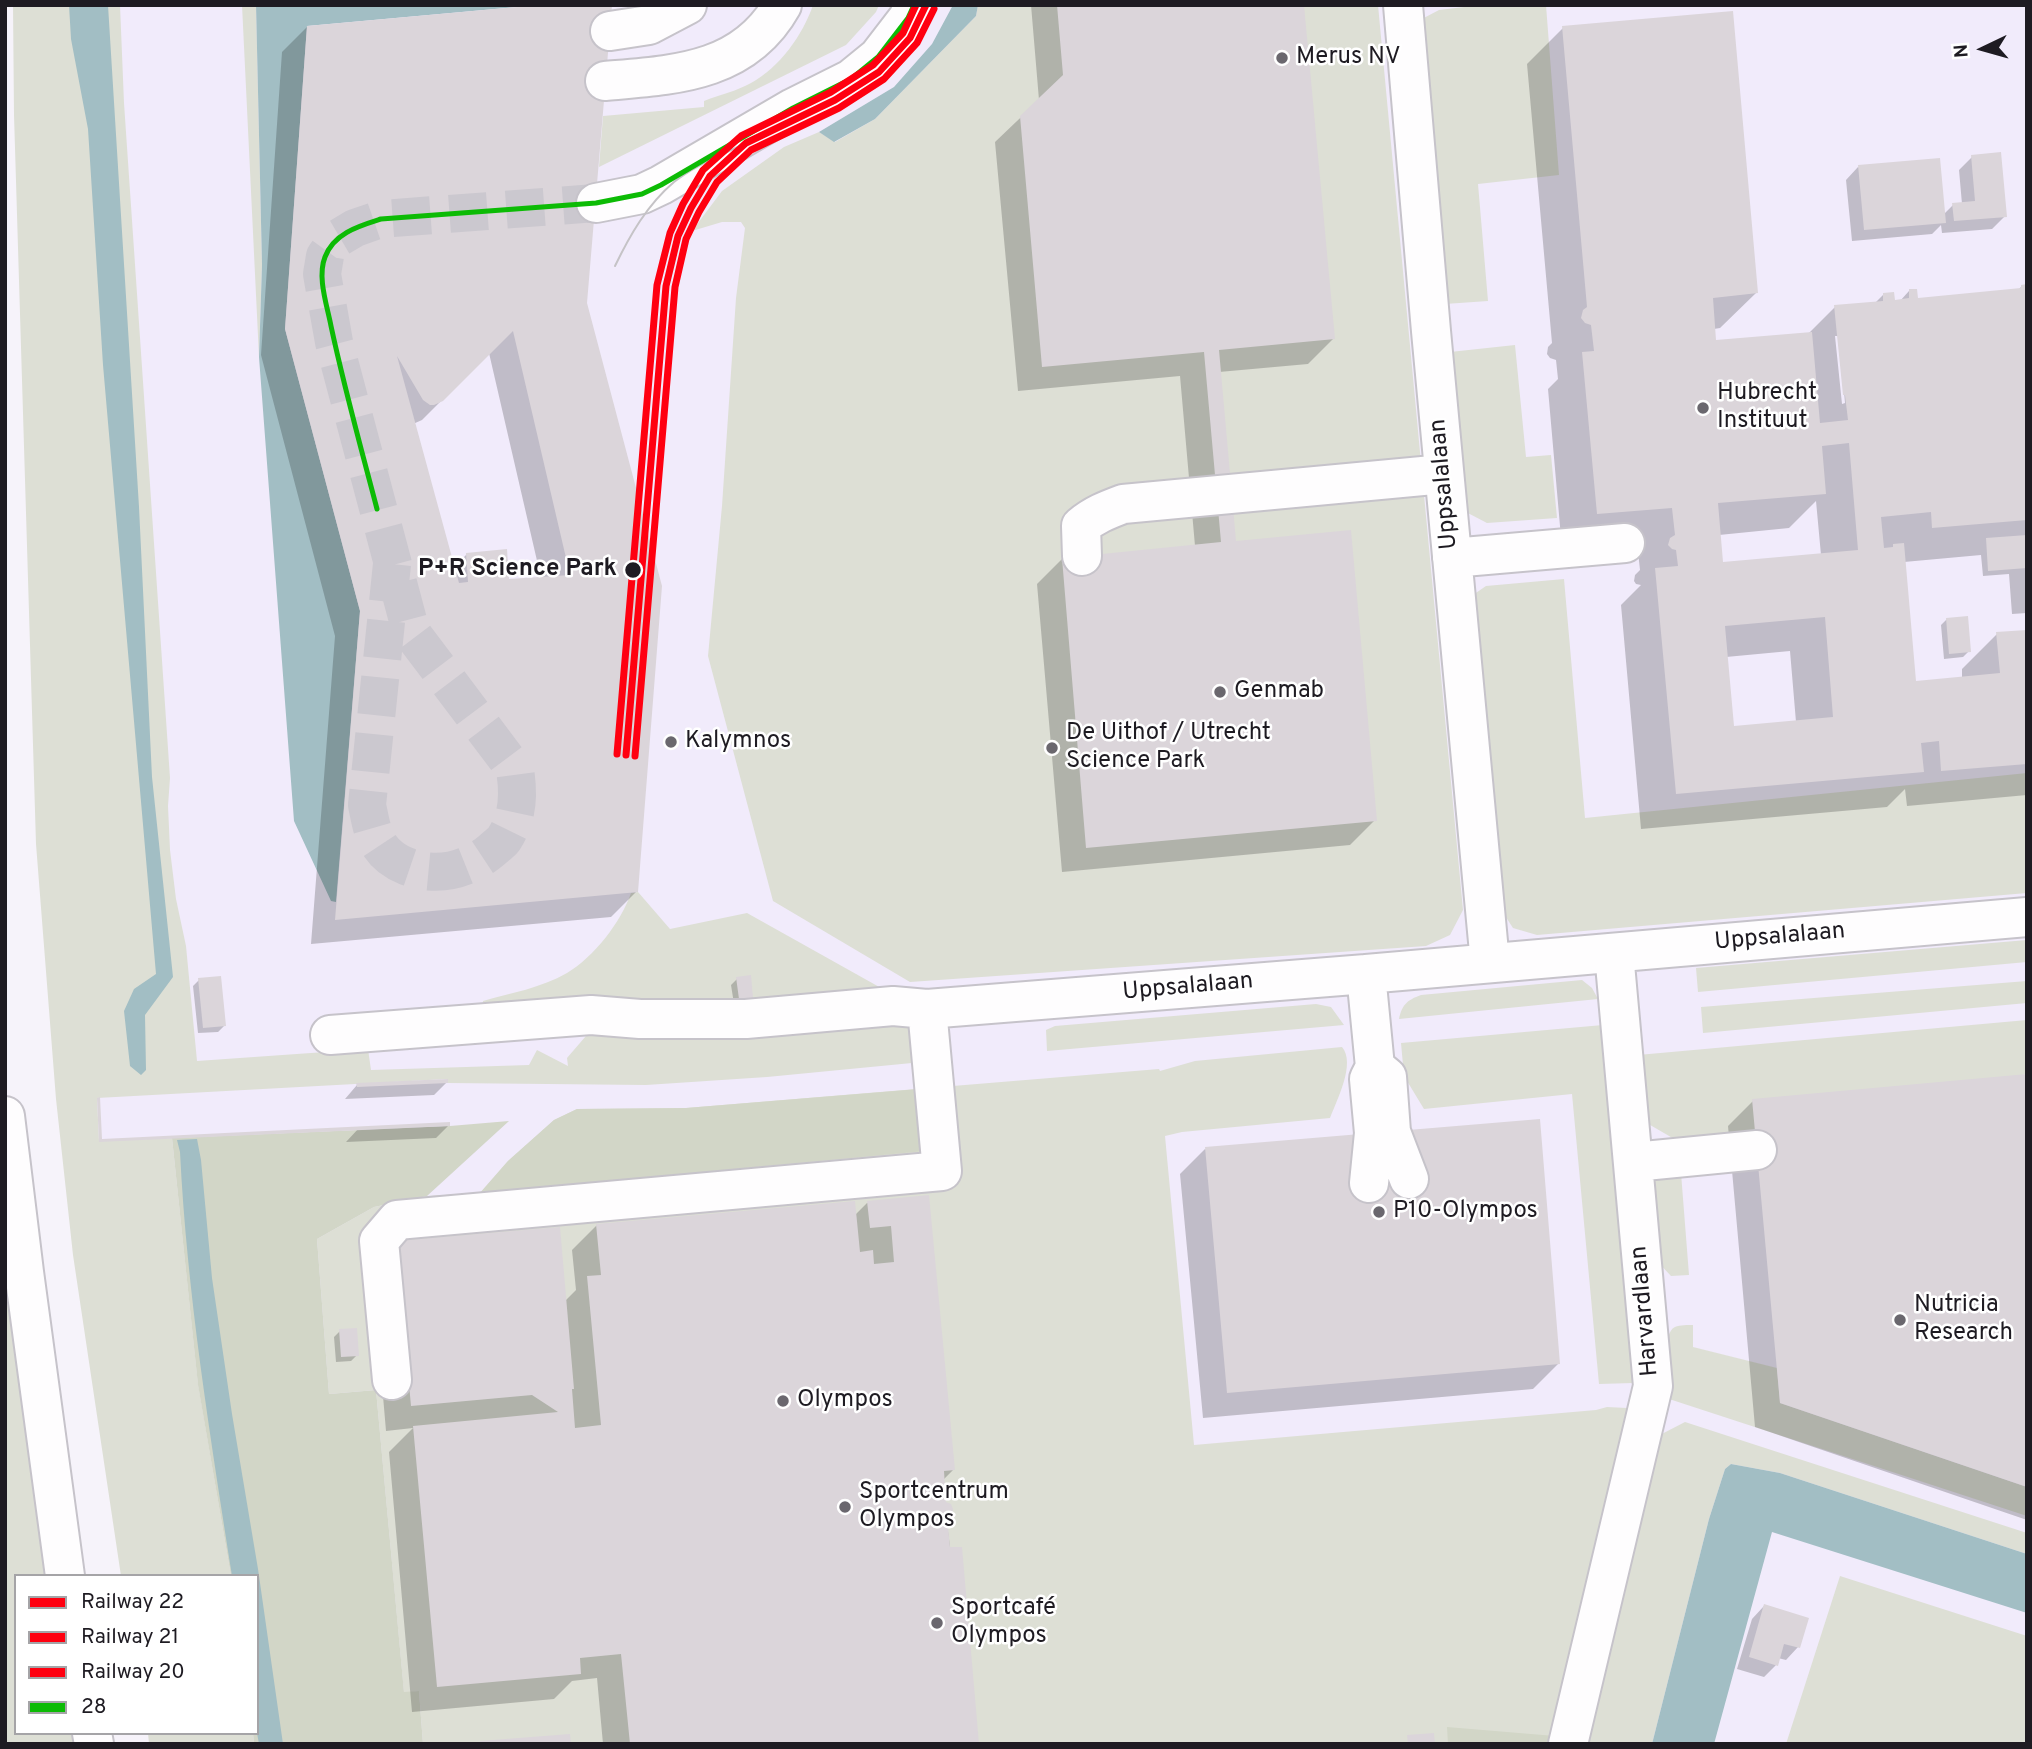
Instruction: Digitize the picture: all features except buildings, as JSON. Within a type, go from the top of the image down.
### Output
[{"type":"main road","points":[[610,32],[649,25],[687,5]]},
{"type":"main road","points":[[606,81],[679,74],[720,62],[747,47],[774,19],[782,5]]},
{"type":"main road","points":[[596,203],[642,194],[661,185],[793,108],[851,79],[878,57],[908,18],[914,5]]},
{"type":"main road","name":"Uppsalalaan","points":[[1403,5],[1490,963]]},
{"type":"main road","points":[[1082,556],[1081,526],[1090,518],[1123,504],[1444,474]]},
{"type":"main road","points":[[1452,558],[1625,543]]},
{"type":"main road","name":"Uppsalalaan","points":[[330,1035],[591,1015],[640,1019],[746,1019],[893,1006],[927,1009],[1366,974],[2027,916]]},
{"type":"main road","name":"Harvardlaan","points":[[1568,1744],[1653,1386],[1614,953]]},
{"type":"main road","points":[[1366,974],[1375,1067],[1369,1079],[1374,1133],[1369,1183]]},
{"type":"main road","points":[[392,1380],[379,1241],[397,1220],[942,1171],[927,1009]]},
{"type":"main road","points":[[1375,1067],[1387,1077],[1391,1132],[1409,1179]]},
{"type":"main road","points":[[5,1116],[65,1574]]},
{"type":"main road","points":[[1634,1163],[1757,1150]]},
{"type":"shaded area","points":[[13,5],[120,5],[124,103],[170,778],[170,850],[176,899],[186,946],[197,1061],[368,1049],[371,1070],[529,1065],[537,1050],[568,1066],[567,1058],[592,1029],[908,1010],[912,1063],[646,1085],[448,1083],[447,1079],[97,1098],[99,1141],[172,1138],[198,1384],[231,1574],[121,1574],[73,1255],[56,1099],[36,844]]},
{"type":"shaded area","name":"De Uithof / Utrecht Science Park","points":[[51,5],[2027,5],[2027,1744],[195,1744],[193,1735],[259,1735],[259,1574],[166,1574],[83,1106]]},
{"type":"shaded area","points":[[242,5],[256,5],[262,265],[259,357]]},
{"type":"shaded area","points":[[813,5],[879,5],[876,12],[846,45],[599,167],[603,116],[704,107],[704,101],[751,83],[771,69],[789,50]]},
{"type":"shaded area","points":[[978,5],[1378,5],[1463,910],[1450,935],[1426,946],[910,982],[773,901],[708,656],[722,506],[736,298],[745,228],[741,222],[722,222],[692,231],[722,191],[784,147],[819,132],[835,142],[875,119],[976,16]]},
{"type":"shaded area","points":[[1481,5],[1546,5],[1559,175],[1478,184],[1488,301],[1445,304],[1420,20],[1439,10]]},
{"type":"shaded area","points":[[1515,345],[1526,457],[1551,455],[1557,518],[1487,523],[1464,511],[1450,352]]},
{"type":"shaded area","points":[[1564,579],[1585,818],[2027,773],[2027,893],[1537,935],[1513,928],[1500,908],[1470,597],[1486,586]]},
{"type":"shaded area","points":[[638,892],[670,929],[747,913],[890,993],[482,1014],[483,1001],[547,983],[577,966],[605,938],[621,915],[631,893]]},
{"type":"shaded area","points":[[2027,940],[2027,962],[1698,992],[1696,968]]},
{"type":"shaded area","points":[[1582,980],[1592,988],[1598,999],[1399,1019],[1406,1004],[1421,995]]},
{"type":"shaded area","points":[[2027,981],[2027,1003],[1703,1033],[1701,1007]]},
{"type":"shaded area","points":[[1316,1004],[1331,1007],[1344,1025],[1047,1051],[1046,1030],[1055,1026]]},
{"type":"shaded area","points":[[2027,1020],[2027,1074],[1755,1131],[1676,1140],[1645,1122],[1638,1055]]},
{"type":"shaded area","points":[[1603,1025],[1633,1383],[1599,1384],[1572,1094],[1424,1109],[1404,1076],[1401,1043]]},
{"type":"shaded area","name":"Olympos","points":[[1342,1047],[1346,1054],[1346,1072],[1330,1118],[1182,1132],[1165,1136],[1194,1445],[1607,1407],[1627,1408],[1551,1744],[423,1744],[419,1691],[404,1693],[376,1390],[329,1394],[317,1239],[374,1207],[427,1196],[480,1193],[508,1161],[554,1120],[577,1109],[686,1108],[1160,1071],[1195,1061]]},
{"type":"shaded area","points":[[1681,1173],[1689,1275],[1671,1276],[1657,1261],[1650,1188],[1658,1175]]},
{"type":"shaded area","points":[[5,1260],[52,1574],[14,1574],[14,1735],[76,1735],[78,1744],[5,1744]]},
{"type":"shaded area","points":[[1693,1325],[1693,1347],[1777,1368],[1780,1403],[2027,1487],[2027,1516],[1666,1398],[1665,1359],[1668,1339],[1675,1327]]},
{"type":"shaded area","points":[[1685,1422],[2027,1533],[2027,1554],[1780,1473],[1731,1464],[1725,1469],[1709,1519],[1652,1744],[1586,1744],[1654,1438]]},
{"type":"shaded area","points":[[1840,1576],[2027,1636],[2027,1744],[1786,1744]]},
{"type":"shaded area","points":[[148,1735],[253,1735],[254,1744],[149,1744]]},
{"type":"green space","points":[[919,1089],[925,1151],[480,1193],[508,1161],[554,1120],[577,1109],[686,1108]]},
{"type":"green space","points":[[509,1121],[427,1196],[374,1207],[317,1239],[329,1394],[376,1390],[404,1692],[419,1691],[423,1744],[254,1744],[253,1735],[259,1735],[259,1574],[231,1574],[198,1385],[172,1138]]},
{"type":"green space","points":[[1447,1727],[1555,1736],[1553,1744],[1448,1744]]},
{"type":"water","points":[[69,5],[108,5],[139,507],[152,777],[173,977],[145,1015],[146,1070],[141,1075],[130,1066],[124,1011],[134,989],[156,974],[103,365],[88,129],[71,39]]},
{"type":"water","points":[[256,5],[539,5],[307,26],[285,329],[360,611],[336,902],[331,901],[294,821],[259,357],[262,265]]},
{"type":"water","points":[[953,5],[978,5],[976,16],[875,119],[834,142],[819,132],[894,87],[932,44]]},
{"type":"water","points":[[197,1139],[201,1160],[212,1278],[259,1574],[232,1574],[194,1311],[177,1140]]},
{"type":"water","points":[[1731,1464],[1780,1473],[2027,1554],[2027,1613],[1772,1532],[1714,1744],[1652,1744],[1709,1519],[1725,1469]]},
{"type":"water","points":[[259,1576],[283,1744],[259,1744],[257,1735]]},
{"type":"tunnel","points":[[392,564],[367,805],[377,841],[382,849],[392,858],[417,870],[440,872],[472,863],[504,839],[516,806],[515,770],[411,632],[334,342],[322,274],[325,256],[338,238],[355,228],[381,219],[596,203]]},
{"type":"tram line","points":[[615,266],[640,221],[664,191],[691,170],[746,143]]},
{"type":"rail line","name":"20","points":[[617,754],[657,285],[670,233],[703,170],[741,136],[831,92],[873,65],[903,33],[916,5]]},
{"type":"rail line","name":"22","points":[[626,755],[666,286],[678,236],[710,176],[746,143],[835,100],[879,72],[910,38],[926,5]]},
{"type":"rail line","name":"21","points":[[635,756],[675,287],[686,239],[717,182],[751,150],[839,108],[884,79],[917,43],[934,9]]},
{"type":"transit line","name":"28","points":[[377,509],[341,372],[324,291],[323,265],[334,242],[348,232],[381,219],[596,203],[642,194],[793,108],[851,79],[878,57],[908,18],[914,5]]},
{"type":"place","name":"Merus NV","points":[[1282,58]]},
{"type":"place","name":"Hubrecht Instituut","points":[[1703,408]]},
{"type":"place","name":"P+R Science Park","points":[[633,570]]},
{"type":"place","name":"Genmab","points":[[1220,692]]},
{"type":"place","name":"Kalymnos","points":[[671,742]]},
{"type":"place","name":"De Uithof / Utrecht Science Park","points":[[1052,748]]},
{"type":"place","name":"P10-Olympos","points":[[1379,1212]]},
{"type":"place","name":"Nutricia Research","points":[[1900,1320]]},
{"type":"place","name":"Olympos","points":[[783,1401]]},
{"type":"place","name":"Sportcentrum Olympos","points":[[845,1507]]},
{"type":"place","name":"Sportcafé Olympos","points":[[937,1623]]}]
